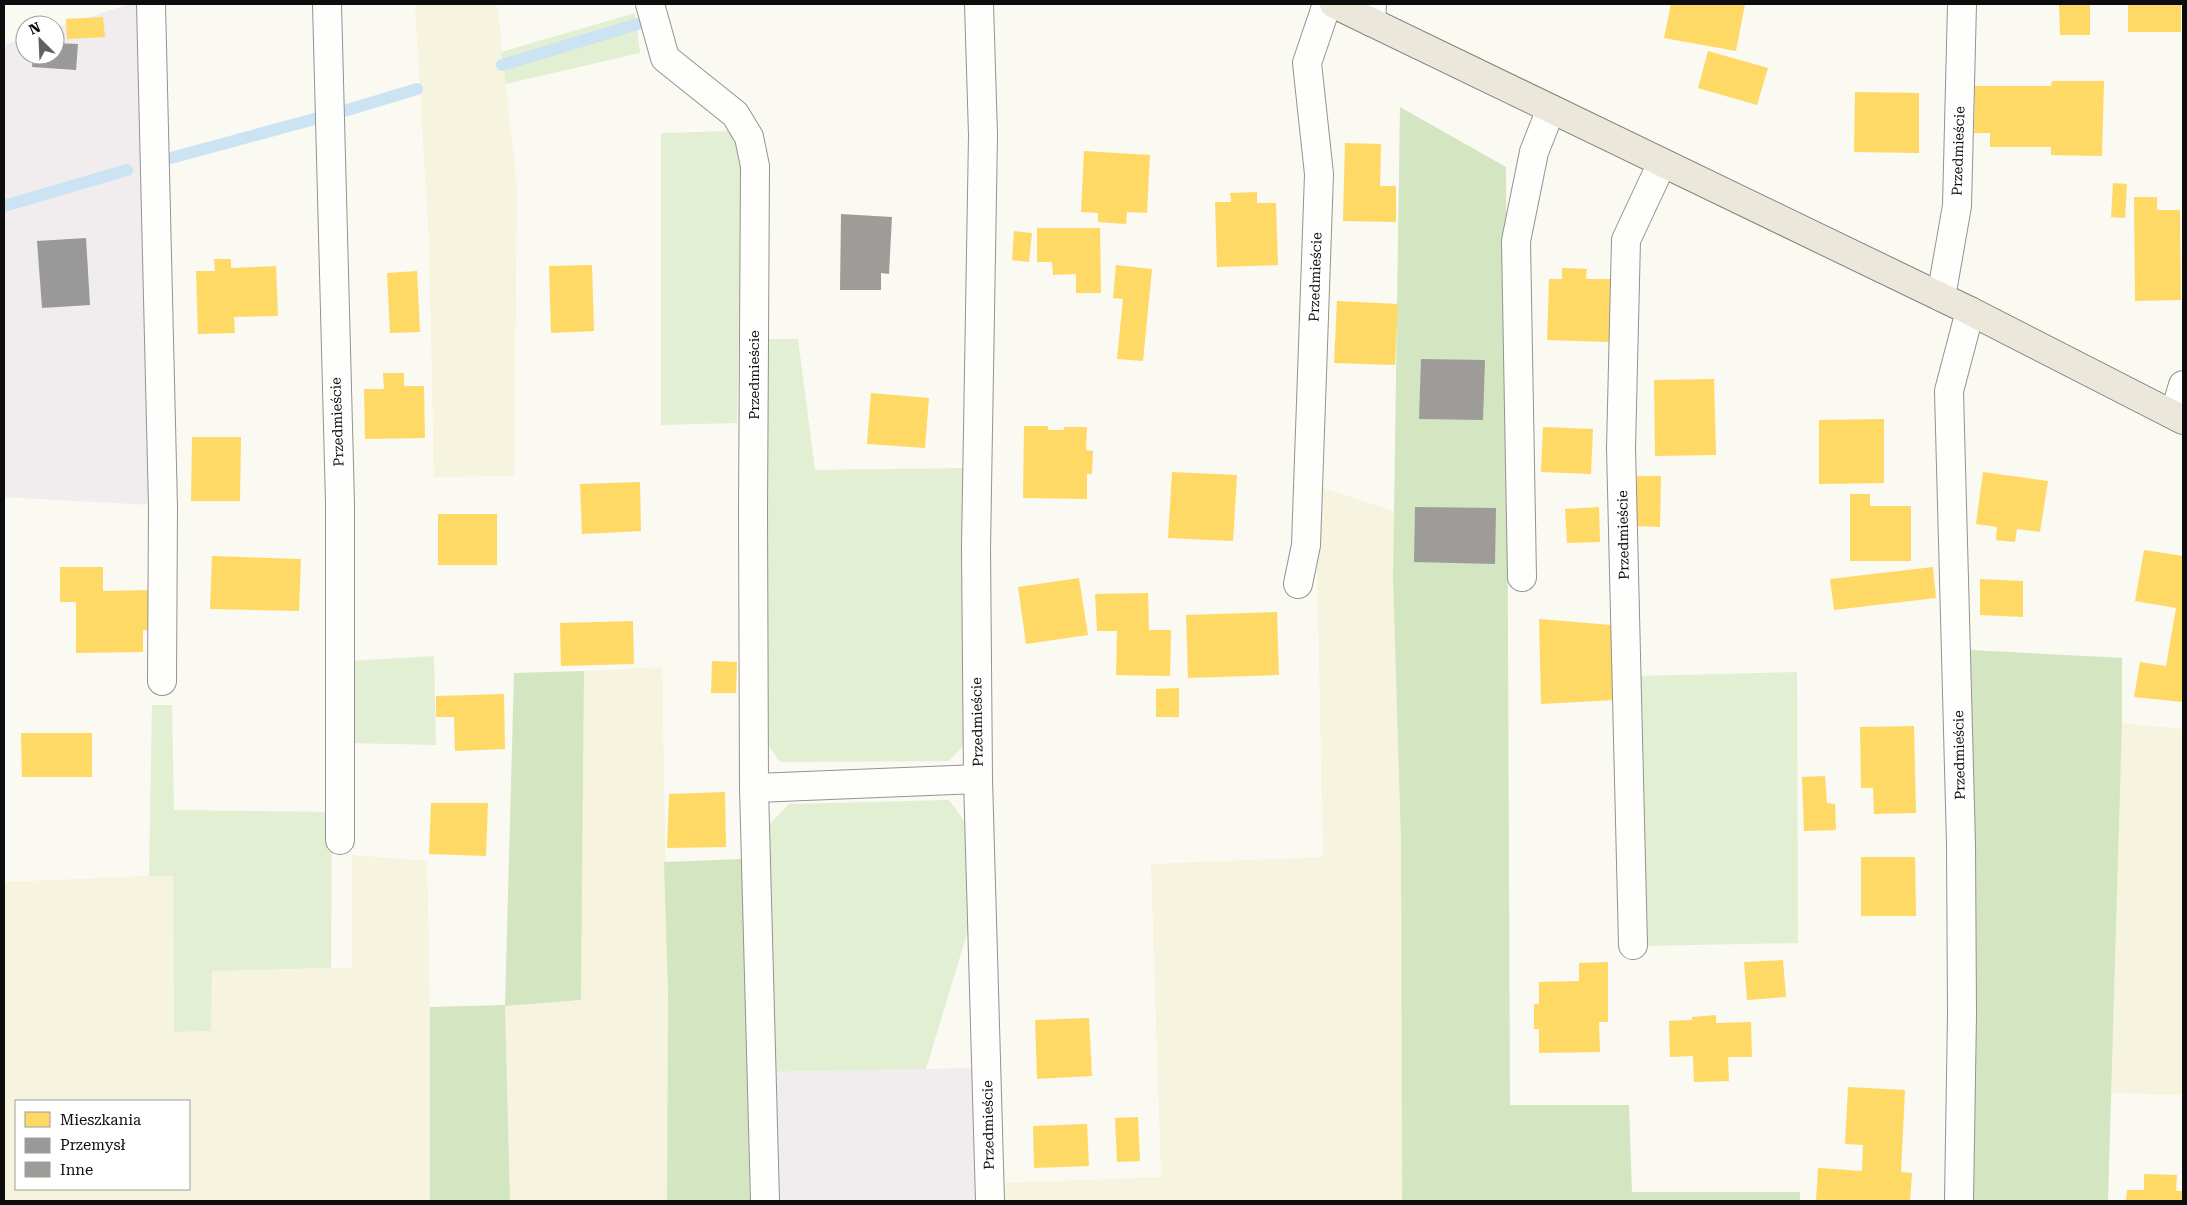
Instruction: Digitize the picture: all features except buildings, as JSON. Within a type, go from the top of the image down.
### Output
[{"type":"main road","points":[[1334,4],[1372,13],[1551,109],[1970,311],[2179,418]]},
{"type":"street","points":[[151,4],[163,507],[162,681]]},
{"type":"street","name":"Przedmieście","points":[[327,4],[340,503],[340,840]]},
{"type":"street","name":"Przedmieście","points":[[650,4],[665,58],[735,114],[749,137],[755,166],[754,788],[765,1201]]},
{"type":"street","name":"Przedmieście","points":[[979,4],[982,135],[976,548],[978,779],[990,1201]]},
{"type":"street","name":"Przedmieście","points":[[1298,584],[1306,545],[1319,174],[1307,63],[1328,4]]},
{"type":"street","name":"Przedmieście","points":[[1941,297],[1957,206],[1962,4]]},
{"type":"street","points":[[1522,577],[1516,241],[1534,152],[1551,109]]},
{"type":"street","name":"Przedmieście","points":[[1633,945],[1621,448],[1626,240],[1662,164]]},
{"type":"street","name":"Przedmieście","points":[[1959,1201],[1962,1014],[1961,894],[1949,391],[1970,311]]},
{"type":"street","points":[[2179,418],[2183,386]]},
{"type":"street","name":"Przedmieście","points":[[754,788],[978,779]]},
{"type":"shaded area","points":[[130,4],[162,4],[170,506],[4,497],[4,45],[15,41],[15,65],[65,65],[65,25]]},
{"type":"shaded area","points":[[415,4],[497,4],[517,186],[514,476],[434,477],[429,242]]},
{"type":"shaded area","points":[[1319,487],[1394,511],[1393,580],[1401,841],[1402,1201],[1000,1201],[1000,1183],[1161,1177],[1151,864],[1323,857],[1317,568]]},
{"type":"shaded area","points":[[662,667],[668,993],[667,1201],[510,1201],[505,1006],[581,1000],[584,671]]},
{"type":"shaded area","points":[[2122,723],[2183,729],[2183,1095],[2111,1093]]},
{"type":"shaded area","points":[[352,855],[427,861],[430,1007],[430,1201],[4,1201],[4,882],[173,875],[174,1032],[211,1031],[212,971],[352,968]]},
{"type":"shaded area","points":[[975,1068],[978,1201],[771,1201],[768,1072]]},
{"type":"green space","points":[[635,13],[640,53],[506,84],[501,52]]},
{"type":"green space","points":[[1400,107],[1506,167],[1510,1105],[1629,1105],[1632,1192],[1800,1192],[1800,1201],[1402,1201],[1401,841],[1393,580]]},
{"type":"green space","points":[[731,131],[742,149],[737,423],[661,425],[661,133]]},
{"type":"green space","points":[[767,339],[798,339],[815,470],[964,468],[969,740],[949,761],[780,762],[767,743]]},
{"type":"green space","points":[[1971,650],[2122,658],[2122,723],[2108,1201],[1973,1201]]},
{"type":"green space","points":[[434,656],[436,745],[349,743],[350,661]]},
{"type":"green space","points":[[584,671],[581,1000],[505,1006],[510,1201],[430,1201],[430,1007],[505,1005],[514,673]]},
{"type":"green space","points":[[1797,672],[1798,943],[1643,946],[1637,676]]},
{"type":"green space","points":[[152,705],[172,705],[174,810],[332,812],[331,968],[212,971],[211,1031],[174,1032],[173,876],[149,876]]},
{"type":"green space","points":[[949,800],[970,829],[973,914],[926,1069],[768,1072],[768,826],[789,804]]},
{"type":"green space","points":[[742,859],[750,1201],[667,1201],[668,993],[664,862]]},
{"type":"waterway","points":[[502,65],[641,23]]},
{"type":"waterway","points":[[344,111],[417,89]]},
{"type":"waterway","points":[[171,158],[318,118]]},
{"type":"waterway","points":[[4,206],[127,170]]}]
